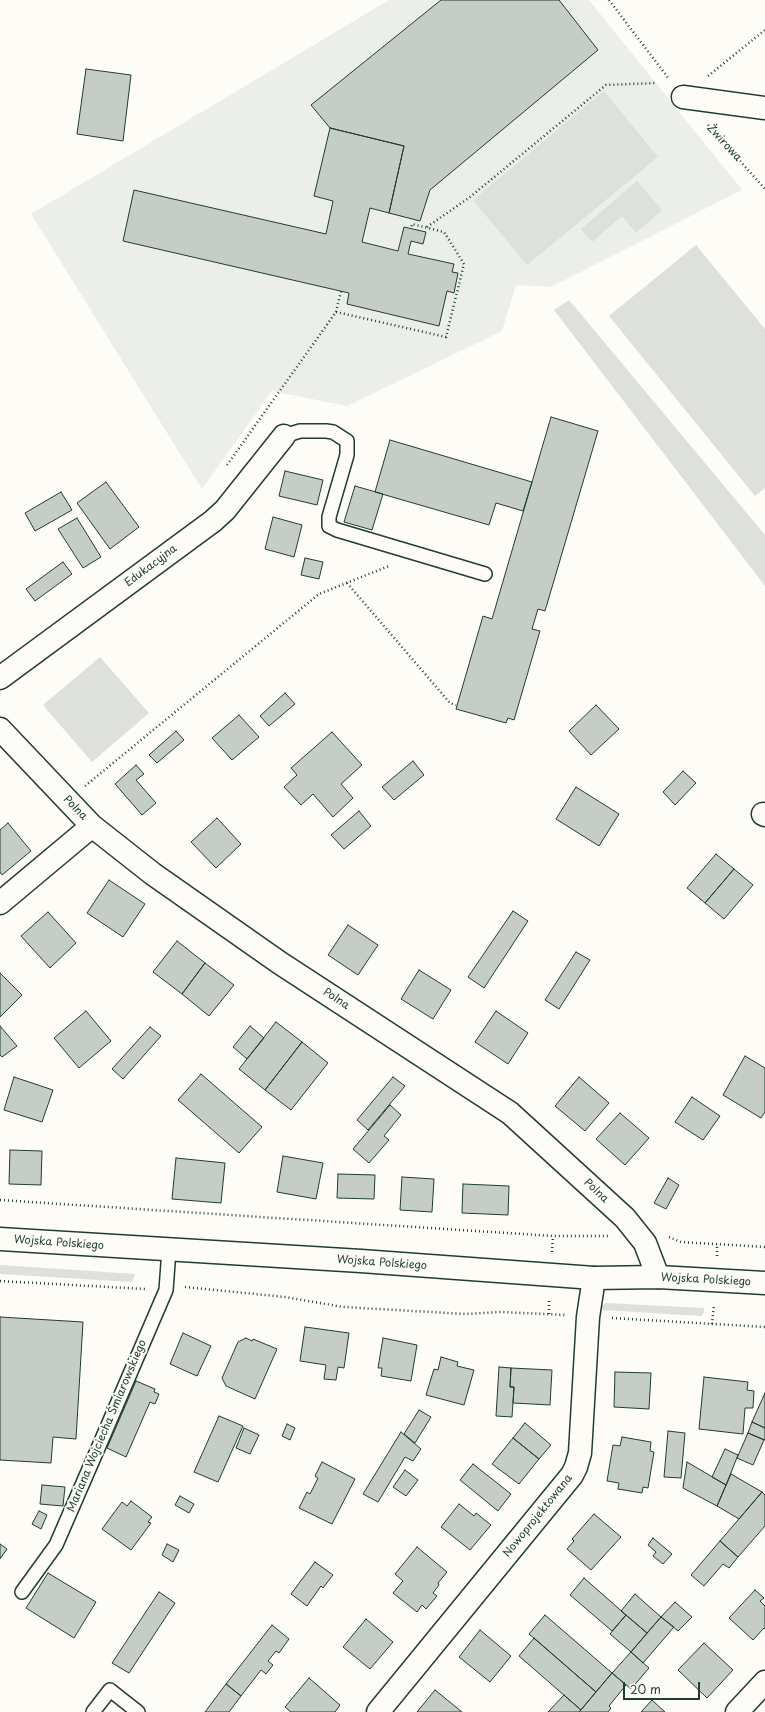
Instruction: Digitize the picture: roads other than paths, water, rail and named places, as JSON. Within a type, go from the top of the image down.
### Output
[{"type":"street","points":[[683,97],[765,108]]},
{"type":"street","name":"Edukacyjna","points":[[0,678],[216,518],[225,510],[284,436]]},
{"type":"street","name":"Polna","points":[[0,729],[92,826],[153,874],[280,963],[510,1114],[580,1175],[634,1228],[645,1243],[658,1277]]},
{"type":"street","points":[[0,903],[92,826]]},
{"type":"street","name":"Wojska Polskiego","points":[[0,1239],[362,1261],[594,1278],[658,1277],[765,1283]]},
{"type":"street","name":"Nowoprojektowana","points":[[378,1712],[548,1505],[572,1475],[576,1467],[580,1453],[588,1317],[594,1278]]},
{"type":"street","points":[[736,1712],[765,1682]]},
{"type":"lane","points":[[284,436],[300,431],[326,431],[333,432],[347,441],[347,455],[329,517],[329,526],[337,530],[485,574]]},
{"type":"lane","name":"Mariana Wojciecha Śmiarowskiego","points":[[22,1592],[56,1545],[166,1288],[168,1250]]},
{"type":"lane","points":[[93,1712],[110,1690],[138,1712]]}]
